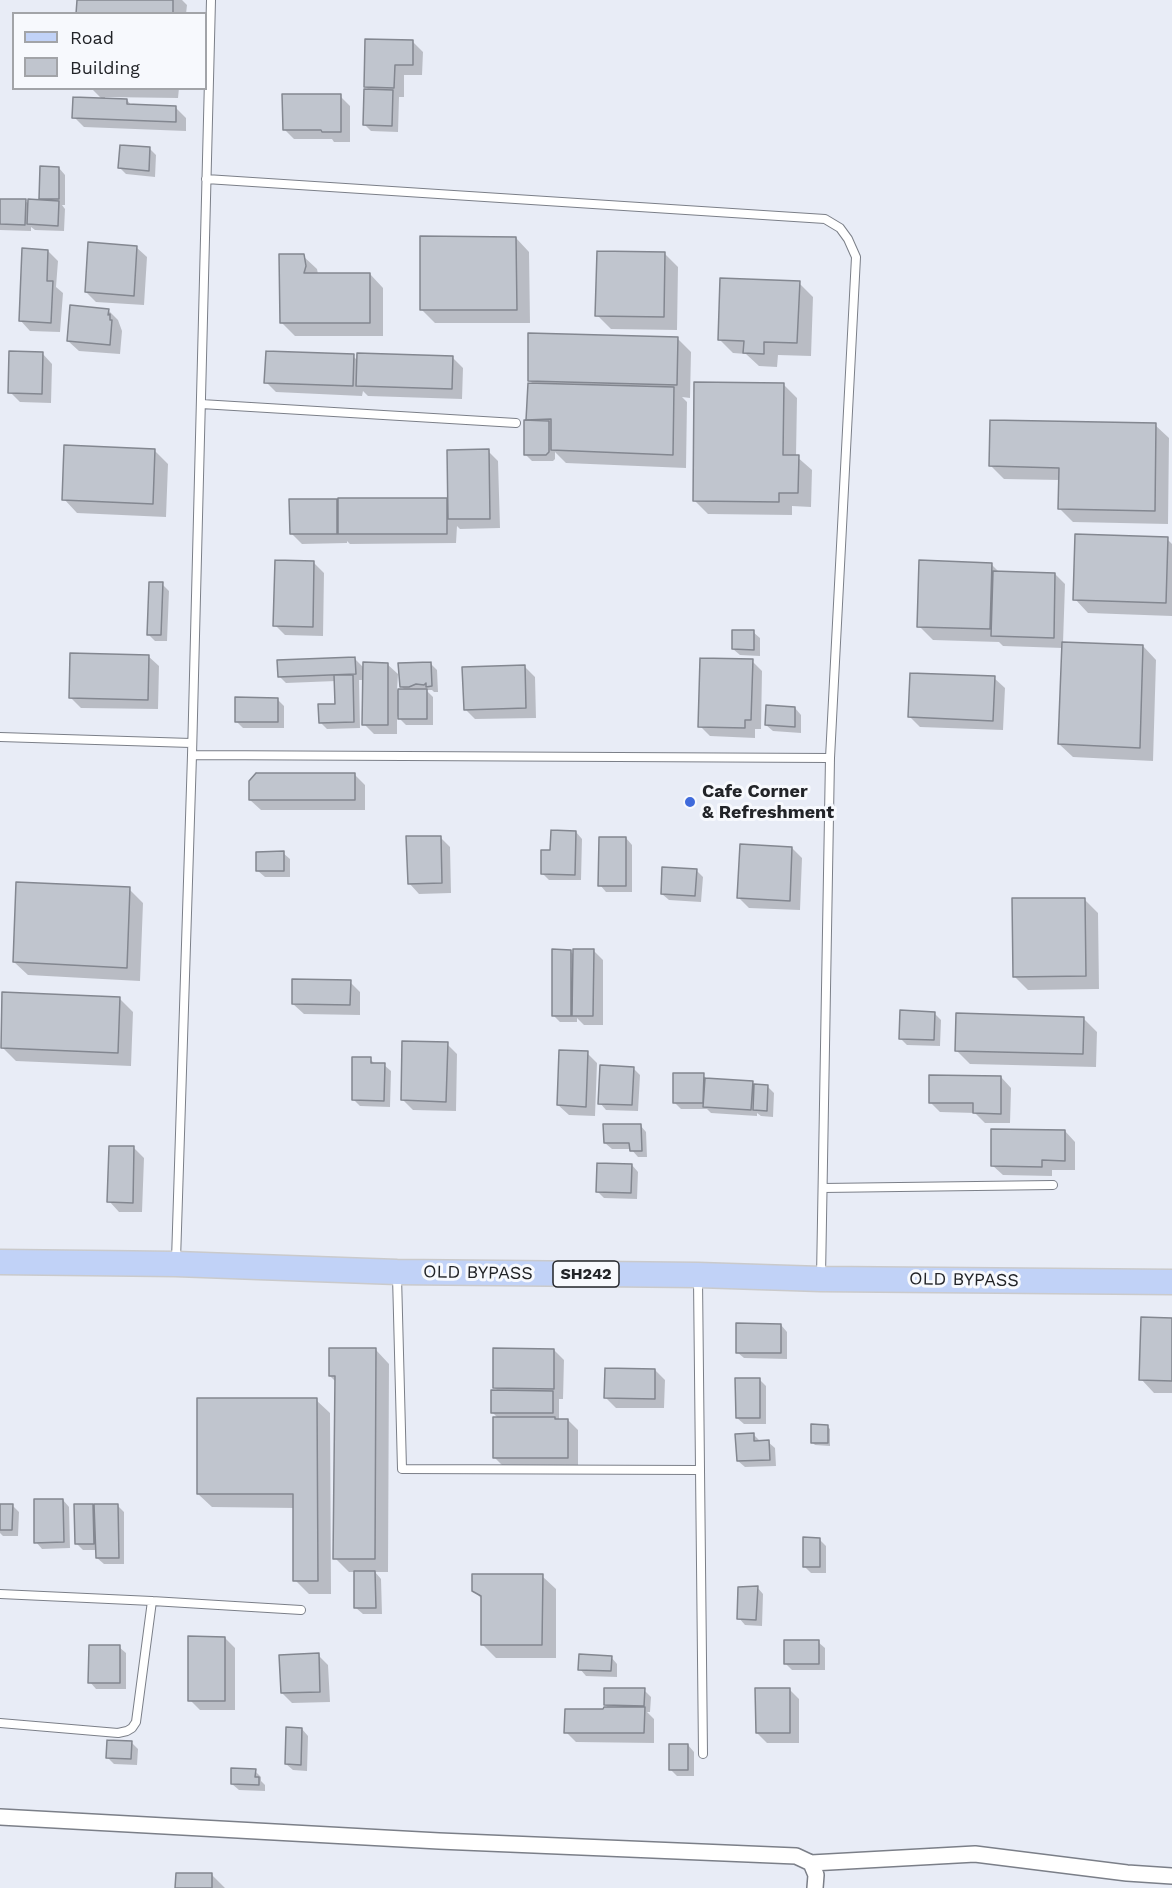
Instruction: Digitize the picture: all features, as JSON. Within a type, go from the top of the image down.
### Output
[{"type":"main road","name":"OLD BYPASS","points":[[0,1262],[176,1264],[397,1272],[1172,1282]]},
{"type":"street","points":[[0,1817],[438,1842],[796,1856],[811,1863],[975,1854],[1127,1873],[1172,1876]]},
{"type":"street","points":[[811,1863],[816,1875],[815,1888]]},
{"type":"lane","points":[[176,1264],[192,755],[211,0]]},
{"type":"lane","points":[[206,179],[825,219],[840,228],[848,239],[856,257],[830,758],[821,1279]]},
{"type":"lane","points":[[201,404],[516,423]]},
{"type":"lane","points":[[0,737],[191,743]]},
{"type":"lane","points":[[192,755],[830,758]]},
{"type":"lane","points":[[823,1188],[1053,1185]]},
{"type":"lane","points":[[397,1272],[402,1469],[699,1470]]},
{"type":"lane","points":[[698,1275],[704,1754]]},
{"type":"lane","points":[[0,1594],[301,1610]]},
{"type":"lane","points":[[0,1724],[117,1733],[132,1728],[136,1722],[152,1601]]},
{"type":"building","points":[[77,0],[173,0],[173,12],[76,12]]},
{"type":"building","points":[[365,39],[413,40],[413,65],[395,65],[394,88],[364,87]]},
{"type":"building","points":[[364,89],[393,90],[392,126],[363,125]]},
{"type":"building","points":[[282,94],[341,94],[341,132],[283,130]]},
{"type":"building","points":[[73,97],[127,99],[127,104],[176,106],[176,122],[72,118]]},
{"type":"building","points":[[120,145],[150,147],[149,171],[118,168]]},
{"type":"building","points":[[40,166],[59,167],[59,199],[39,199]]},
{"type":"building","points":[[0,199],[26,199],[25,225],[0,224]]},
{"type":"building","points":[[28,199],[59,201],[58,226],[27,224]]},
{"type":"building","points":[[420,236],[516,237],[517,310],[420,310]]},
{"type":"building","points":[[88,242],[137,246],[134,296],[85,292]]},
{"type":"building","points":[[22,248],[48,250],[47,281],[53,281],[51,323],[19,321]]},
{"type":"building","points":[[597,251],[665,252],[664,317],[595,316]]},
{"type":"building","points":[[279,254],[304,254],[306,266],[304,273],[370,273],[370,323],[280,323]]},
{"type":"building","points":[[720,278],[800,281],[797,343],[764,342],[764,354],[743,353],[744,341],[718,340]]},
{"type":"building","points":[[70,305],[109,309],[108,315],[110,314],[110,320],[112,320],[110,345],[67,341]]},
{"type":"building","points":[[528,333],[678,337],[677,385],[528,381]]},
{"type":"building","points":[[9,351],[43,352],[42,394],[8,393]]},
{"type":"building","points":[[266,351],[354,354],[353,386],[264,383]]},
{"type":"building","points":[[357,353],[453,356],[452,389],[356,386]]},
{"type":"building","points":[[694,382],[784,383],[783,455],[799,455],[798,493],[779,493],[779,502],[693,501]]},
{"type":"building","points":[[528,383],[674,387],[673,455],[551,450],[551,419],[526,420]]},
{"type":"building","points":[[524,420],[549,421],[549,452],[546,455],[524,455]]},
{"type":"building","points":[[990,420],[1156,423],[1155,511],[1058,509],[1059,468],[989,466]]},
{"type":"building","points":[[64,445],[155,449],[153,504],[62,500]]},
{"type":"building","points":[[489,449],[490,519],[448,519],[447,450]]},
{"type":"building","points":[[338,498],[447,498],[447,534],[338,534]]},
{"type":"building","points":[[289,499],[337,499],[337,534],[290,534]]},
{"type":"building","points":[[1075,534],[1168,537],[1166,603],[1073,600]]},
{"type":"building","points":[[275,560],[314,561],[313,627],[273,626]]},
{"type":"building","points":[[919,560],[992,563],[990,629],[917,627]]},
{"type":"building","points":[[993,571],[1055,573],[1054,638],[991,636]]},
{"type":"building","points":[[149,582],[163,582],[161,635],[147,635]]},
{"type":"building","points":[[732,630],[754,630],[754,650],[732,649]]},
{"type":"building","points":[[1062,642],[1143,645],[1140,748],[1058,744]]},
{"type":"building","points":[[70,653],[149,655],[148,700],[69,698]]},
{"type":"building","points":[[355,657],[356,674],[278,677],[277,660]]},
{"type":"building","points":[[700,658],[753,659],[751,720],[745,720],[745,728],[698,727]]},
{"type":"building","points":[[363,662],[388,663],[388,725],[362,725]]},
{"type":"building","points":[[431,662],[432,686],[426,687],[426,683],[400,687],[398,663]]},
{"type":"building","points":[[525,665],[526,708],[464,710],[462,667]]},
{"type":"building","points":[[910,673],[995,676],[993,721],[908,717]]},
{"type":"building","points":[[334,675],[353,675],[354,722],[319,723],[318,704],[335,704]]},
{"type":"building","points":[[398,689],[427,689],[427,719],[398,719]]},
{"type":"building","points":[[235,697],[278,698],[278,722],[235,722]]},
{"type":"building","points":[[766,705],[795,707],[795,727],[765,725]]},
{"type":"building","points":[[256,773],[355,773],[355,800],[249,800],[249,781]]},
{"type":"building","points":[[551,830],[576,831],[575,875],[541,874],[541,850],[550,850]]},
{"type":"building","points":[[406,836],[441,836],[442,883],[408,884]]},
{"type":"building","points":[[599,837],[626,837],[626,886],[598,886]]},
{"type":"building","points":[[740,844],[792,847],[790,901],[737,898]]},
{"type":"building","points":[[284,851],[284,871],[256,871],[256,852]]},
{"type":"building","points":[[662,867],[697,869],[695,896],[661,894]]},
{"type":"building","points":[[16,882],[130,887],[127,968],[13,962]]},
{"type":"building","points":[[1012,898],[1085,898],[1086,976],[1013,977]]},
{"type":"building","points":[[552,949],[571,950],[571,1016],[552,1016]]},
{"type":"building","points":[[573,949],[594,949],[593,1016],[572,1016]]},
{"type":"building","points":[[292,979],[351,980],[350,1005],[292,1004]]},
{"type":"building","points":[[2,992],[120,997],[118,1053],[1,1048]]},
{"type":"building","points":[[900,1010],[935,1012],[934,1040],[899,1039]]},
{"type":"building","points":[[956,1013],[1084,1017],[1083,1054],[955,1051]]},
{"type":"building","points":[[402,1041],[448,1042],[446,1102],[401,1100]]},
{"type":"building","points":[[559,1050],[588,1051],[586,1107],[557,1105]]},
{"type":"building","points":[[352,1057],[371,1057],[371,1063],[385,1063],[384,1101],[352,1100]]},
{"type":"building","points":[[600,1065],[634,1067],[632,1105],[598,1104]]},
{"type":"building","points":[[673,1073],[704,1073],[703,1103],[673,1103]]},
{"type":"building","points":[[929,1075],[1001,1076],[1001,1114],[973,1113],[973,1103],[929,1103]]},
{"type":"building","points":[[705,1078],[753,1081],[751,1110],[703,1107]]},
{"type":"building","points":[[754,1084],[768,1085],[767,1111],[753,1110]]},
{"type":"building","points":[[603,1124],[641,1124],[642,1151],[630,1151],[629,1143],[604,1143]]},
{"type":"building","points":[[991,1129],[1065,1130],[1065,1161],[1042,1160],[1042,1167],[991,1166]]},
{"type":"building","points":[[109,1146],[134,1146],[133,1203],[107,1202]]},
{"type":"building","points":[[597,1163],[632,1164],[631,1193],[596,1192]]},
{"type":"building","points":[[1141,1317],[1172,1318],[1172,1381],[1139,1380]]},
{"type":"building","points":[[736,1323],[781,1324],[781,1353],[736,1353]]},
{"type":"building","points":[[329,1348],[376,1348],[375,1559],[333,1559],[335,1376],[329,1376]]},
{"type":"building","points":[[493,1348],[554,1349],[554,1389],[493,1388]]},
{"type":"building","points":[[605,1368],[655,1369],[655,1399],[604,1398]]},
{"type":"building","points":[[735,1378],[760,1378],[760,1418],[736,1418]]},
{"type":"building","points":[[491,1390],[553,1391],[553,1413],[491,1413]]},
{"type":"building","points":[[197,1398],[317,1398],[318,1581],[293,1581],[293,1494],[197,1494]]},
{"type":"building","points":[[493,1417],[568,1419],[568,1458],[493,1458]]},
{"type":"building","points":[[811,1424],[828,1425],[828,1443],[811,1443]]},
{"type":"building","points":[[754,1433],[754,1441],[769,1440],[770,1460],[737,1461],[735,1434]]},
{"type":"building","points":[[34,1499],[63,1499],[64,1542],[34,1543]]},
{"type":"building","points":[[0,1504],[13,1504],[12,1530],[0,1530]]},
{"type":"building","points":[[74,1504],[93,1504],[94,1544],[75,1544]]},
{"type":"building","points":[[94,1504],[118,1504],[119,1558],[96,1558]]},
{"type":"building","points":[[803,1537],[820,1538],[820,1567],[803,1567]]},
{"type":"building","points":[[354,1571],[375,1571],[376,1608],[354,1608]]},
{"type":"building","points":[[472,1574],[543,1574],[542,1645],[481,1645],[481,1596],[472,1591]]},
{"type":"building","points":[[758,1586],[756,1620],[737,1619],[738,1587]]},
{"type":"building","points":[[188,1636],[225,1637],[225,1701],[188,1701]]},
{"type":"building","points":[[784,1640],[819,1640],[819,1664],[784,1664]]},
{"type":"building","points":[[89,1645],[120,1645],[120,1683],[88,1683]]},
{"type":"building","points":[[319,1653],[320,1692],[281,1693],[279,1655]]},
{"type":"building","points":[[579,1654],[612,1656],[611,1671],[578,1670]]},
{"type":"building","points":[[604,1688],[645,1688],[644,1706],[604,1705]]},
{"type":"building","points":[[755,1688],[790,1688],[790,1733],[756,1733]]},
{"type":"building","points":[[604,1707],[645,1707],[644,1733],[564,1733],[565,1709],[603,1709]]},
{"type":"building","points":[[286,1727],[302,1728],[301,1765],[285,1764]]},
{"type":"building","points":[[107,1740],[132,1741],[131,1759],[106,1758]]},
{"type":"building","points":[[669,1744],[688,1744],[688,1770],[669,1770]]},
{"type":"building","points":[[231,1768],[256,1769],[255,1777],[259,1777],[259,1785],[231,1784]]},
{"type":"building","points":[[176,1873],[212,1873],[212,1888],[175,1888]]},
{"type":"place","name":"Cafe Corner & Refreshment","points":[[690,802]]}]
